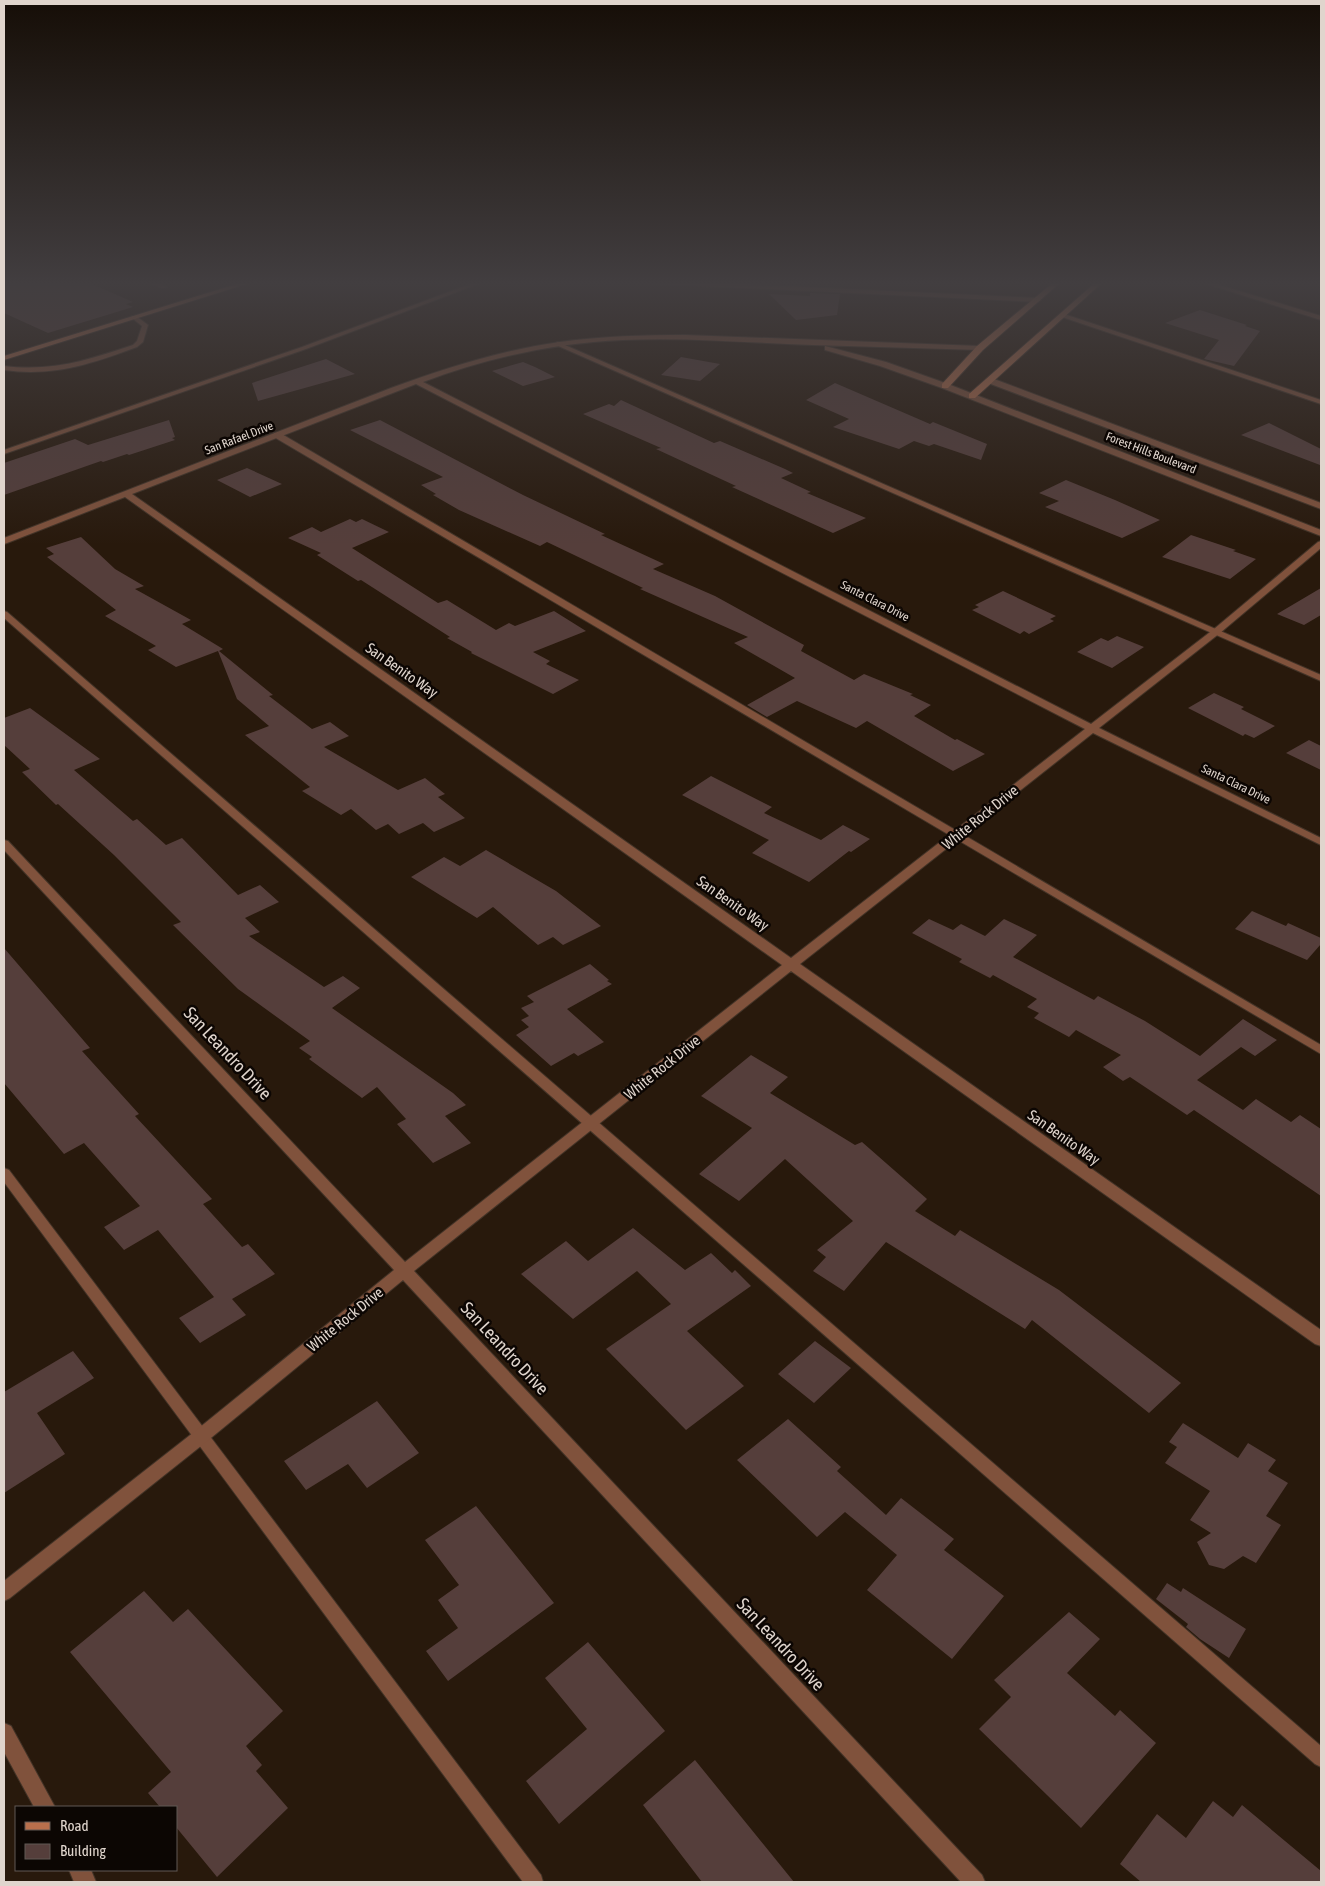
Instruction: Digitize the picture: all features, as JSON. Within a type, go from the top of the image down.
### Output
[{"type":"street","name":"San Rafael Drive","points":[[4,541],[278,435],[457,369]]},
{"type":"street","name":"San Rafael Drive","points":[[897,369],[972,396]]},
{"type":"street","points":[[945,386],[961,369]]},
{"type":"street","points":[[972,396],[1004,369]]},
{"type":"street","name":"Forest Hills Boulevard","points":[[991,381],[1321,506]]},
{"type":"street","name":"Santa Clara Drive","points":[[418,382],[1091,728],[1321,842]]},
{"type":"street","name":"Forest Hills Boulevard","points":[[972,396],[1321,533]]},
{"type":"street","name":"San Benito Way","points":[[126,494],[1321,1339]]},
{"type":"street","name":"White Rock Drive","points":[[4,1592],[200,1437],[405,1270],[791,964],[1217,631],[1321,544]]},
{"type":"street","name":"San Leandro Drive","points":[[4,843],[976,1882]]},
{"type":"street","points":[[4,1733],[44,1806]]},
{"type":"street","points":[[80,1871],[86,1882]]},
{"type":"lane","points":[[12,369],[65,369]]},
{"type":"lane","points":[[4,452],[243,369]]},
{"type":"lane","points":[[615,369],[1321,678]]},
{"type":"lane","points":[[1222,369],[1321,402]]},
{"type":"lane","points":[[278,435],[1321,1050]]},
{"type":"lane","points":[[4,614],[1321,1758]]},
{"type":"lane","points":[[4,1174],[534,1882]]},
{"type":"building","points":[[295,369],[345,369],[355,374],[258,401],[252,383]]},
{"type":"building","points":[[499,369],[539,369],[555,377],[523,386],[492,371]]},
{"type":"building","points":[[668,369],[714,369],[700,381],[661,375]]},
{"type":"building","points":[[835,383],[930,424],[933,422],[987,444],[981,460],[934,444],[929,446],[914,441],[899,449],[833,427],[849,419],[806,400]]},
{"type":"building","points":[[621,400],[714,443],[720,441],[785,469],[793,473],[781,478],[811,492],[807,493],[866,518],[833,533],[732,487],[736,486],[656,449],[661,448],[583,414],[609,404],[614,406]]},
{"type":"building","points":[[169,420],[175,437],[172,438],[175,440],[129,455],[101,461],[4,495],[4,463],[75,439],[88,445]]},
{"type":"building","points":[[380,420],[523,495],[605,534],[601,535],[664,564],[653,569],[715,596],[804,645],[801,651],[854,680],[864,674],[913,694],[910,695],[931,705],[914,716],[955,740],[957,739],[985,754],[953,771],[867,721],[856,728],[797,701],[767,717],[747,705],[795,678],[734,643],[748,637],[640,589],[643,588],[547,542],[540,546],[459,510],[433,495],[436,494],[421,485],[443,477],[350,430]]},
{"type":"building","points":[[1269,423],[1321,449],[1320,465],[1241,435]]},
{"type":"building","points":[[247,468],[282,484],[250,497],[217,480]]},
{"type":"building","points":[[1066,480],[1160,520],[1122,538],[1045,507],[1059,501],[1039,493]]},
{"type":"building","points":[[350,519],[356,522],[362,519],[389,532],[352,548],[438,603],[447,600],[496,630],[509,623],[515,626],[554,611],[586,631],[533,652],[550,661],[546,664],[579,680],[553,694],[471,653],[447,638],[450,637],[361,580],[358,581],[317,555],[321,553],[288,538],[312,527],[321,532]]},
{"type":"building","points":[[1191,535],[1236,550],[1233,551],[1256,559],[1230,579],[1162,557]]},
{"type":"building","points":[[81,537],[115,569],[144,586],[135,589],[191,620],[182,624],[223,649],[219,651],[273,695],[269,696],[312,729],[330,722],[349,736],[324,747],[398,790],[425,778],[445,794],[438,797],[465,818],[434,832],[423,823],[399,834],[388,824],[376,830],[351,809],[341,815],[302,791],[310,787],[245,735],[269,726],[237,699],[218,651],[176,667],[148,650],[156,646],[105,616],[116,610],[47,557],[54,554],[46,548]]},
{"type":"building","points":[[1321,588],[1321,615],[1304,625],[1277,614]]},
{"type":"building","points":[[1003,591],[1056,616],[1050,619],[1054,621],[1029,634],[1024,631],[1020,634],[972,610],[979,607],[975,605]]},
{"type":"building","points":[[1117,636],[1144,647],[1112,668],[1077,652],[1101,638],[1108,641]]},
{"type":"building","points":[[1214,693],[1244,707],[1241,709],[1275,726],[1254,738],[1245,734],[1243,736],[1188,708]]},
{"type":"building","points":[[30,708],[100,759],[74,770],[133,821],[137,819],[166,845],[182,838],[238,895],[260,885],[279,902],[245,918],[260,932],[249,936],[324,987],[343,976],[360,988],[332,1008],[453,1093],[466,1105],[445,1116],[471,1143],[433,1163],[397,1124],[406,1119],[377,1087],[362,1098],[309,1059],[312,1057],[299,1048],[310,1041],[238,989],[173,925],[181,922],[114,855],[58,804],[56,805],[22,772],[30,769],[4,745],[4,718]]},
{"type":"building","points":[[1309,740],[1321,746],[1321,770],[1286,753]]},
{"type":"building","points":[[711,776],[772,807],[764,813],[821,840],[843,825],[870,839],[851,852],[849,851],[809,882],[752,853],[769,840],[682,795]]},
{"type":"building","points":[[486,850],[556,891],[601,926],[563,945],[553,937],[538,945],[493,907],[477,918],[411,877],[444,857],[460,866]]},
{"type":"building","points":[[1252,911],[1286,926],[1288,923],[1321,938],[1321,944],[1307,960],[1235,929]]},
{"type":"building","points":[[929,919],[953,930],[961,924],[985,936],[1004,919],[1037,935],[1013,957],[1094,1000],[1098,996],[1145,1021],[1200,1056],[1243,1019],[1277,1040],[1255,1056],[1241,1047],[1197,1080],[1243,1110],[1256,1099],[1291,1122],[1300,1115],[1321,1129],[1321,1196],[1194,1110],[1187,1115],[1130,1077],[1123,1081],[1103,1067],[1121,1055],[1076,1030],[1069,1037],[1034,1018],[1039,1013],[1027,1007],[1037,999],[993,975],[990,978],[959,962],[962,959],[912,933]]},
{"type":"building","points":[[4,948],[90,1048],[82,1051],[139,1114],[135,1116],[212,1199],[203,1204],[242,1247],[248,1244],[275,1274],[232,1299],[246,1315],[200,1343],[179,1318],[214,1297],[158,1230],[124,1250],[104,1227],[140,1206],[84,1143],[64,1154],[4,1083]]},
{"type":"building","points":[[590,964],[612,984],[567,1009],[604,1042],[578,1056],[574,1053],[551,1066],[516,1035],[529,1027],[521,1020],[529,1016],[521,1008],[534,1002],[527,996]]},
{"type":"building","points":[[751,1055],[788,1077],[770,1093],[855,1145],[862,1142],[927,1199],[915,1211],[955,1236],[960,1230],[1059,1290],[1181,1383],[1149,1413],[1032,1320],[1025,1329],[886,1242],[844,1291],[813,1271],[826,1257],[817,1250],[853,1221],[785,1159],[739,1201],[699,1174],[752,1128],[701,1096]]},
{"type":"building","points":[[633,1228],[685,1270],[711,1253],[732,1273],[735,1270],[751,1286],[687,1331],[744,1386],[686,1430],[606,1349],[671,1304],[637,1271],[573,1319],[521,1274],[566,1241],[588,1261]]},
{"type":"building","points":[[815,1341],[851,1368],[814,1403],[778,1374]]},
{"type":"building","points":[[73,1351],[94,1378],[37,1413],[65,1454],[4,1493],[4,1392]]},
{"type":"building","points":[[377,1401],[419,1453],[367,1488],[348,1464],[306,1490],[284,1461]]},
{"type":"building","points":[[788,1419],[841,1467],[837,1471],[886,1515],[901,1498],[954,1539],[944,1550],[1004,1596],[952,1659],[867,1590],[897,1555],[845,1512],[817,1537],[737,1460]]},
{"type":"building","points":[[1183,1423],[1238,1458],[1248,1443],[1276,1460],[1268,1471],[1288,1483],[1266,1516],[1281,1525],[1256,1563],[1243,1556],[1224,1569],[1209,1565],[1197,1542],[1211,1533],[1190,1520],[1210,1491],[1165,1463],[1177,1447],[1169,1442]]},
{"type":"building","points":[[476,1506],[554,1603],[448,1681],[426,1651],[458,1628],[438,1600],[459,1585],[425,1540]]},
{"type":"building","points":[[1167,1583],[1181,1592],[1183,1588],[1246,1629],[1229,1658],[1200,1639],[1186,1627],[1188,1624],[1156,1599]]},
{"type":"building","points":[[144,1591],[173,1622],[188,1609],[283,1711],[246,1746],[262,1765],[256,1771],[288,1808],[217,1877],[178,1829],[178,1806],[159,1806],[148,1793],[171,1772],[70,1652]]},
{"type":"building","points":[[1069,1612],[1100,1639],[1067,1673],[1115,1716],[1120,1710],[1156,1743],[1081,1828],[979,1729],[1011,1697],[994,1680]]},
{"type":"building","points":[[588,1642],[665,1731],[559,1824],[526,1781],[587,1729],[545,1678]]},
{"type":"building","points":[[695,1760],[794,1882],[702,1882],[643,1805]]},
{"type":"building","points":[[1213,1801],[1233,1817],[1242,1805],[1321,1871],[1321,1882],[1141,1882],[1120,1864],[1157,1814],[1186,1838]]}]
